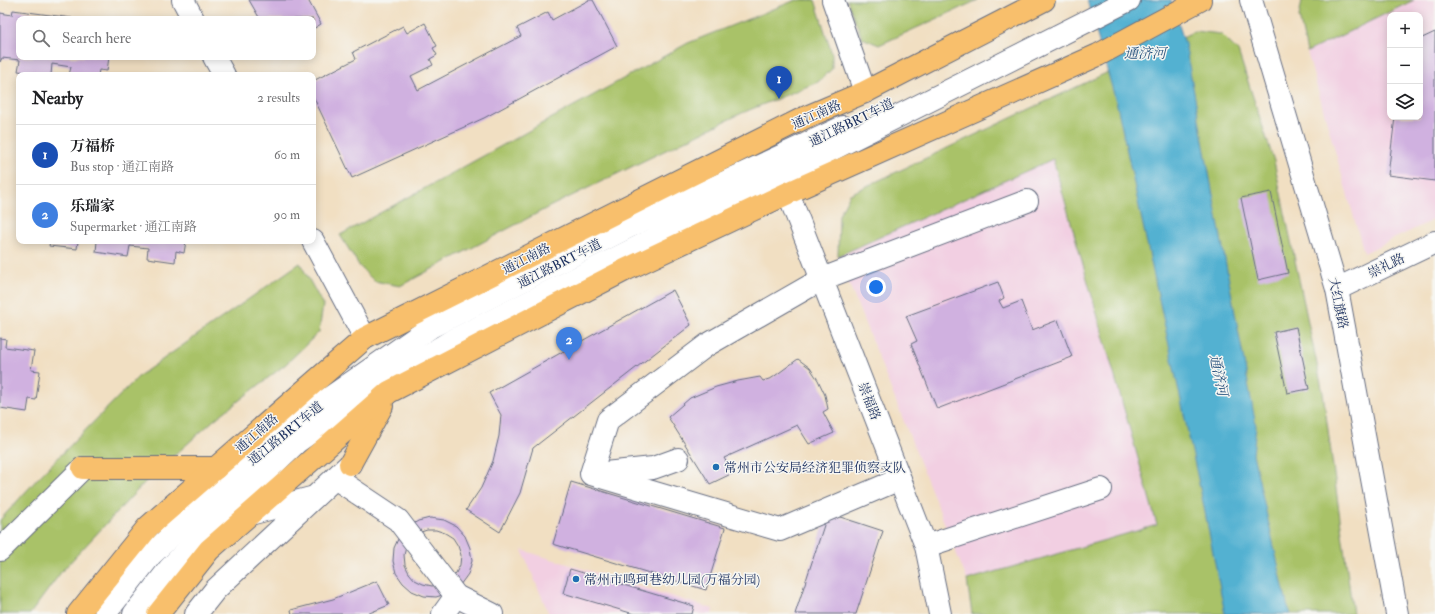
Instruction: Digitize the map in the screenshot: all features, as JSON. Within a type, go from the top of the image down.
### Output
[{"type":"main road","name":"通江南路","points":[[78,614],[148,527],[365,338],[797,121],[865,92],[1044,0]]},
{"type":"main road","points":[[158,614],[209,550],[389,392],[625,270],[788,192],[1098,55],[1200,0]]},
{"type":"main road","points":[[342,471],[389,392]]},
{"type":"main road","points":[[83,468],[216,468]]},
{"type":"street","points":[[183,0],[191,16]]},
{"type":"street","points":[[833,0],[865,92]]},
{"type":"street","points":[[1086,10],[1129,0]]},
{"type":"street","name":"大红旗路","points":[[1251,0],[1337,289],[1397,614]]},
{"type":"street","name":"通江路BRT车道","points":[[134,614],[169,570],[213,522],[297,442],[365,393],[453,340],[892,119],[1086,10]]},
{"type":"street","name":"通江路BRT车道","points":[[105,614],[151,554],[242,468],[302,417],[431,327],[631,226],[850,124],[1086,10]]},
{"type":"street","points":[[216,60],[222,72]]},
{"type":"street","points":[[892,119],[939,126]]},
{"type":"street","name":"崇福路","points":[[788,192],[926,546],[940,614]]},
{"type":"street","points":[[591,474],[608,420],[706,345],[822,279],[1027,201]]},
{"type":"street","name":"崇礼路","points":[[1337,289],[1435,242]]},
{"type":"street","points":[[315,244],[365,338]]},
{"type":"street","points":[[591,474],[654,468],[678,459]]},
{"type":"street","points":[[0,550],[83,468]]},
{"type":"street","points":[[196,614],[215,590],[342,471],[398,520],[456,596],[492,614]]},
{"type":"street","points":[[591,474],[780,530],[900,479]]},
{"type":"street","points":[[926,546],[1101,489]]},
{"type":"street","points":[[250,514],[314,497]]},
{"type":"street","points":[[443,614],[456,596]]},
{"type":"shaded area","points":[[1415,0],[1435,0],[1435,219],[1364,253],[1307,52],[1387,13],[1387,120],[1423,120],[1423,12],[1390,12]]},
{"type":"shaded area","points":[[1052,158],[1157,526],[967,580],[838,256]]},
{"type":"shaded area","name":"常州市鸣珂巷幼儿园(万福分园)","points":[[522,550],[713,609],[712,614],[549,614]]},
{"type":"green space","points":[[796,0],[815,0],[832,54],[832,69],[818,82],[742,113],[549,207],[400,286],[374,281],[360,267],[340,235],[688,43]]},
{"type":"green space","points":[[847,0],[978,0],[879,45],[862,38]]},
{"type":"green space","points":[[1302,0],[1414,0],[1307,52],[1299,17]]},
{"type":"green space","points":[[1195,31],[1221,34],[1238,51],[1274,161],[1323,393],[1353,614],[972,614],[967,580],[1157,525],[1053,159],[838,256],[839,215],[850,194]]},
{"type":"green space","points":[[300,263],[323,305],[319,332],[286,364],[214,420],[146,481],[62,571],[30,614],[0,614],[0,520],[40,476],[139,376]]},
{"type":"water","name":"通济河","points":[[1087,0],[1171,0],[1185,44],[1256,426],[1253,454],[1287,604],[1291,614],[1225,614],[1203,502],[1117,105]]},
{"type":"building","points":[[249,0],[308,0],[321,24],[316,27],[316,16],[258,16]]},
{"type":"building","points":[[589,0],[593,0],[617,46],[484,118],[352,178],[316,102],[316,79],[356,59],[353,52],[403,26],[407,33],[425,23],[437,46],[433,48],[437,55],[430,59],[433,65],[411,76],[418,90],[521,36],[517,28],[548,12],[552,20]]},
{"type":"building","points":[[13,10],[57,16],[16,16],[16,60],[2,58],[0,62],[0,13],[12,15]]},
{"type":"building","points":[[1435,32],[1435,181],[1388,175],[1395,120],[1423,120],[1423,38]]},
{"type":"building","points":[[20,60],[109,60],[107,71],[99,70],[99,72],[70,72],[71,67],[52,64],[51,72],[18,71]]},
{"type":"building","points":[[1271,192],[1288,273],[1258,280],[1241,198]]},
{"type":"building","points":[[49,244],[78,244],[77,249],[49,246]]},
{"type":"building","points":[[97,244],[186,244],[184,253],[176,251],[175,262],[147,258],[148,248],[130,246],[128,257],[96,252]]},
{"type":"building","points":[[998,282],[1004,298],[999,301],[1003,308],[1021,301],[1032,330],[1058,320],[1072,357],[937,409],[911,344],[917,341],[906,316]]},
{"type":"building","points":[[673,290],[691,325],[533,448],[520,493],[500,532],[466,510],[481,488],[493,461],[499,436],[501,415],[489,393]]},
{"type":"building","points":[[1296,327],[1309,389],[1287,393],[1274,332]]},
{"type":"building","points":[[0,338],[6,339],[5,347],[34,351],[31,370],[40,371],[36,400],[29,399],[27,412],[0,408]]},
{"type":"building","points":[[798,359],[810,368],[818,380],[825,395],[828,409],[823,412],[834,433],[809,444],[797,425],[724,458],[733,473],[710,484],[668,417],[690,398],[716,387],[738,381],[760,377],[763,381],[772,378]]},
{"type":"building","points":[[571,482],[725,528],[706,590],[553,544]]},
{"type":"building","points":[[828,513],[883,531],[856,614],[795,614]]},
{"type":"building","points":[[430,518],[444,520],[456,526],[465,536],[470,548],[472,561],[468,574],[460,585],[449,593],[436,597],[424,596],[412,591],[403,583],[396,573],[393,561],[394,548],[399,537],[407,528],[418,521]],"holes":[[[427,530],[436,530],[453,538],[461,555],[460,565],[450,580],[432,586],[415,580],[405,565],[404,555],[406,547],[418,533]]]},
{"type":"building","points":[[570,569],[694,606],[692,614],[634,614],[563,593]]},
{"type":"building","points":[[377,581],[389,605],[367,614],[292,614],[291,610],[333,599]]},
{"type":"place","name":"万福桥","points":[[779,99]]},
{"type":"place","name":"乐瑞家","points":[[569,360]]},
{"type":"place","name":"常州市公安局经济犯罪侦察支队","points":[[716,467]]},
{"type":"place","name":"常州市鸣珂巷幼儿园(万福分园)","points":[[576,579]]}]
